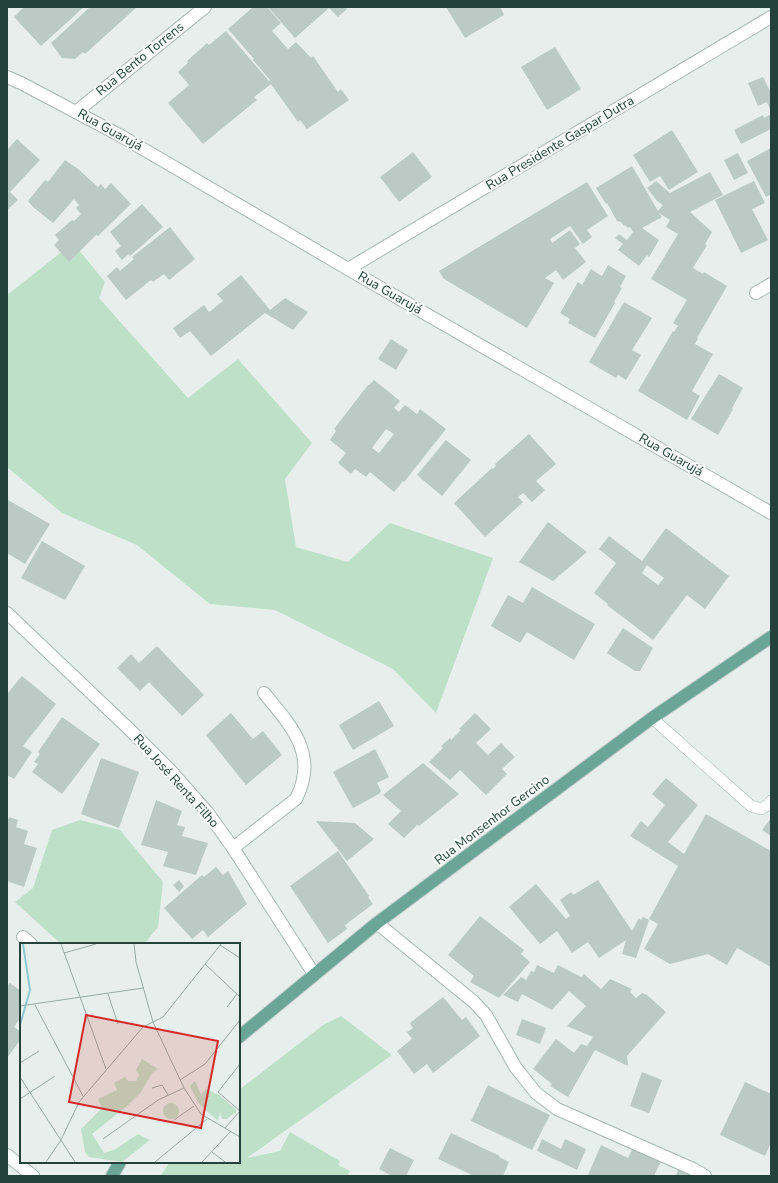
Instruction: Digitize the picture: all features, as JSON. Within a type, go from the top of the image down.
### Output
[{"type":"main road","name":"Rua Monsenhor Gercino","points":[[240,1036],[377,923],[652,718],[771,637]]},
{"type":"main road","points":[[112,1176],[119,1163]]},
{"type":"street","name":"Rua Bento Torrens","points":[[76,112],[205,7]]},
{"type":"street","name":"Rua Presidente Gaspar Dutra","points":[[348,269],[771,17]]},
{"type":"street","name":"Rua Guarujá","points":[[7,77],[121,136],[771,513]]},
{"type":"street","points":[[756,292],[771,284]]},
{"type":"street","name":"Rua José Renta Filho","points":[[7,613],[128,728],[170,770],[208,813],[233,848],[314,974]]},
{"type":"street","points":[[233,848],[296,799],[304,780],[305,774],[300,744],[292,728],[264,693]]},
{"type":"street","points":[[377,923],[474,1002],[486,1015],[516,1068],[536,1092],[557,1109],[693,1169],[705,1176]]},
{"type":"street","points":[[7,1155],[32,1176]]},
{"type":"lane","points":[[652,718],[751,806],[761,809],[768,805],[771,801]]},
{"type":"green space","points":[[73,243],[105,282],[99,298],[188,398],[238,359],[312,443],[285,479],[296,547],[348,562],[390,523],[493,558],[436,713],[393,669],[275,610],[210,604],[137,545],[62,513],[7,467],[7,295]]},
{"type":"green space","points":[[80,820],[120,830],[163,882],[158,927],[145,943],[60,943],[15,902],[33,888],[52,830]]},
{"type":"green space","points":[[341,1016],[392,1055],[247,1158],[280,1151],[290,1132],[340,1161],[338,1165],[350,1171],[347,1176],[160,1176],[169,1163],[240,1163],[240,1089],[323,1025]]},
{"type":"building","points":[[24,7],[84,7],[41,46],[14,17]]},
{"type":"building","points":[[90,7],[137,7],[85,54],[83,52],[75,59],[62,58],[51,43]]},
{"type":"building","points":[[253,7],[267,7],[281,23],[272,31],[288,49],[296,42],[311,58],[313,56],[338,92],[341,89],[349,100],[307,129],[300,120],[298,122],[271,84],[254,97],[257,100],[203,144],[168,103],[189,85],[178,72],[188,63],[187,61],[207,43],[209,45],[226,31],[269,81],[270,80],[253,60],[254,59],[228,29]]},
{"type":"building","points":[[268,7],[345,7],[347,9],[338,17],[329,8],[295,38]]},
{"type":"building","points":[[446,7],[500,7],[504,15],[465,38]]},
{"type":"building","points":[[555,47],[581,89],[547,110],[521,67]]},
{"type":"building","points":[[763,77],[771,93],[771,112],[767,102],[758,106],[748,83]]},
{"type":"building","points":[[771,114],[771,129],[741,144],[734,130],[763,115],[764,118]]},
{"type":"building","points":[[672,130],[698,172],[669,190],[660,176],[650,182],[633,155]]},
{"type":"building","points":[[17,139],[40,160],[10,192],[18,200],[7,210],[7,150]]},
{"type":"building","points":[[771,148],[771,194],[766,197],[747,161]]},
{"type":"building","points":[[413,152],[432,177],[399,202],[380,177]]},
{"type":"building","points":[[738,153],[748,173],[734,180],[724,160]]},
{"type":"building","points":[[65,160],[78,169],[98,187],[101,184],[105,189],[111,183],[131,204],[98,236],[96,235],[69,262],[54,245],[59,240],[55,235],[81,214],[76,208],[79,205],[74,199],[53,223],[33,207],[28,201],[45,180],[48,182]]},
{"type":"building","points":[[632,166],[658,211],[663,205],[657,201],[647,188],[656,181],[670,193],[710,172],[723,195],[690,212],[712,232],[705,244],[707,245],[693,268],[703,274],[704,272],[727,286],[695,344],[713,354],[692,391],[700,396],[687,420],[638,391],[673,331],[674,332],[678,326],[673,323],[687,300],[651,279],[678,234],[666,227],[670,220],[659,213],[662,217],[642,228],[659,240],[649,257],[647,255],[639,266],[618,250],[623,244],[615,238],[619,234],[627,240],[633,232],[630,227],[628,228],[621,222],[617,221],[607,203],[606,204],[596,188]]},
{"type":"building","points":[[754,181],[765,203],[752,209],[768,240],[741,253],[715,200]]},
{"type":"building","points":[[587,182],[608,216],[587,230],[592,237],[583,244],[570,226],[550,239],[552,243],[570,230],[580,244],[575,248],[586,262],[563,280],[556,270],[545,278],[554,283],[527,328],[444,279],[439,271]]},
{"type":"building","points":[[142,204],[163,227],[130,256],[129,254],[122,260],[115,251],[121,246],[110,232]]},
{"type":"building","points":[[170,227],[195,259],[169,280],[164,274],[153,282],[151,280],[126,300],[107,276],[117,267],[120,271],[134,259],[132,257]]},
{"type":"building","points":[[608,265],[626,276],[620,287],[622,288],[614,302],[615,303],[595,338],[568,323],[570,319],[560,313],[578,282],[582,285],[591,269],[602,276]]},
{"type":"building","points":[[241,275],[270,310],[285,298],[308,312],[293,330],[265,313],[211,356],[190,331],[180,338],[173,328],[204,305],[209,312],[223,301],[217,294]]},
{"type":"building","points":[[624,302],[652,318],[632,350],[641,355],[626,380],[618,375],[616,378],[589,362]]},
{"type":"building","points":[[391,339],[408,350],[396,370],[378,359]]},
{"type":"building","points":[[719,374],[743,388],[718,435],[691,419]]},
{"type":"building","points":[[374,380],[400,401],[394,408],[399,412],[405,405],[417,414],[420,409],[446,429],[404,482],[403,481],[394,492],[370,472],[366,477],[355,469],[351,474],[338,463],[346,453],[330,440],[336,431],[334,429]],"holes":[[[386,429],[394,434],[379,453],[372,448]]]},
{"type":"building","points":[[529,434],[556,464],[536,481],[545,490],[532,502],[523,493],[518,497],[523,502],[485,537],[454,503],[492,468],[493,469],[496,466],[495,464]]},
{"type":"building","points":[[446,440],[471,460],[442,496],[417,475]]},
{"type":"building","points":[[8,500],[50,524],[25,564],[7,553]]},
{"type":"building","points":[[548,522],[587,552],[553,581],[519,562]]},
{"type":"building","points":[[666,528],[729,576],[705,609],[687,595],[653,640],[607,605],[608,604],[594,593],[616,563],[599,549],[609,536],[642,561]],"holes":[[[647,565],[664,578],[658,585],[642,573]]]},
{"type":"building","points":[[42,541],[85,566],[65,600],[21,578]]},
{"type":"building","points":[[532,587],[595,624],[574,660],[527,632],[520,643],[491,626],[508,595],[523,603]]},
{"type":"building","points":[[623,628],[653,648],[640,671],[635,671],[607,653]]},
{"type":"building","points":[[157,646],[204,695],[182,716],[149,682],[140,691],[117,668],[131,654],[139,663]]},
{"type":"building","points":[[22,676],[56,704],[23,746],[32,752],[14,779],[7,775],[7,694]]},
{"type":"building","points":[[379,701],[394,726],[353,750],[339,725]]},
{"type":"building","points":[[231,713],[253,739],[263,731],[282,755],[246,785],[206,735]]},
{"type":"building","points":[[475,713],[491,729],[476,743],[488,755],[501,743],[515,757],[502,769],[507,774],[486,795],[460,770],[450,780],[429,762],[443,748],[441,746],[450,738],[451,740],[461,730],[459,729]]},
{"type":"building","points":[[62,717],[100,744],[62,794],[32,772],[38,764],[34,762],[40,754],[38,752]]},
{"type":"building","points":[[375,749],[389,777],[377,783],[381,791],[379,794],[353,808],[333,772]]},
{"type":"building","points":[[101,758],[139,772],[119,828],[81,814]]},
{"type":"building","points":[[423,763],[459,794],[419,826],[417,825],[404,838],[388,824],[401,811],[383,795]]},
{"type":"building","points":[[666,778],[698,805],[668,842],[684,854],[706,814],[771,851],[771,967],[737,948],[727,965],[708,954],[670,964],[644,949],[658,924],[649,919],[678,866],[630,836],[641,821],[648,827],[665,805],[652,794]]},
{"type":"building","points":[[156,800],[182,811],[177,825],[185,827],[182,836],[208,843],[196,875],[163,866],[168,852],[141,845]]},
{"type":"building","points":[[9,817],[18,820],[16,827],[28,831],[24,844],[37,848],[24,887],[7,881],[7,822]]},
{"type":"building","points":[[771,818],[771,836],[762,830]]},
{"type":"building","points":[[316,821],[355,823],[374,839],[347,861]]},
{"type":"building","points":[[338,851],[373,904],[345,925],[347,929],[328,943],[290,886]]},
{"type":"building","points":[[216,867],[223,875],[228,871],[247,904],[208,937],[203,930],[192,939],[164,908],[202,875],[204,877]]},
{"type":"building","points":[[179,880],[184,886],[179,892],[173,885]]},
{"type":"building","points":[[598,880],[632,931],[639,918],[641,920],[643,917],[649,920],[636,958],[622,954],[626,940],[599,958],[588,942],[572,953],[557,931],[540,944],[509,907],[536,884],[566,919],[570,916],[560,900],[571,892],[573,895]]},
{"type":"building","points":[[480,916],[524,950],[521,954],[530,962],[499,998],[470,982],[474,976],[448,955]]},
{"type":"building","points":[[537,965],[554,973],[558,965],[581,977],[584,974],[601,989],[610,979],[632,989],[630,992],[636,998],[642,993],[647,995],[666,1012],[627,1056],[628,1066],[595,1050],[568,1097],[550,1086],[552,1084],[533,1069],[556,1039],[574,1053],[581,1044],[587,1046],[593,1037],[567,1026],[586,1006],[569,991],[552,1010],[522,994],[518,1002],[503,995],[521,977],[526,980],[531,971],[534,972]]},
{"type":"building","points":[[10,983],[20,990],[20,1018],[14,1027],[20,1031],[20,1040],[7,1058],[7,987]]},
{"type":"building","points":[[443,997],[462,1020],[466,1017],[480,1036],[433,1073],[427,1064],[414,1074],[397,1051],[412,1039],[407,1032],[413,1028],[410,1023]]},
{"type":"building","points":[[522,1019],[546,1028],[540,1044],[516,1035]]},
{"type":"building","points":[[642,1072],[662,1080],[649,1113],[630,1106]]},
{"type":"building","points":[[745,1082],[771,1094],[771,1142],[765,1156],[720,1135]]},
{"type":"building","points":[[488,1085],[550,1115],[532,1150],[471,1121]]},
{"type":"building","points":[[451,1133],[500,1156],[499,1157],[509,1162],[503,1176],[474,1176],[438,1159]]},
{"type":"building","points":[[542,1139],[561,1149],[565,1139],[586,1149],[577,1170],[537,1151]]},
{"type":"building","points":[[601,1145],[628,1158],[634,1146],[662,1159],[654,1176],[589,1176],[588,1175]]},
{"type":"building","points":[[390,1148],[414,1160],[406,1176],[392,1176],[379,1169]]},
{"type":"building","points":[[678,1169],[691,1176],[676,1176]]}]
